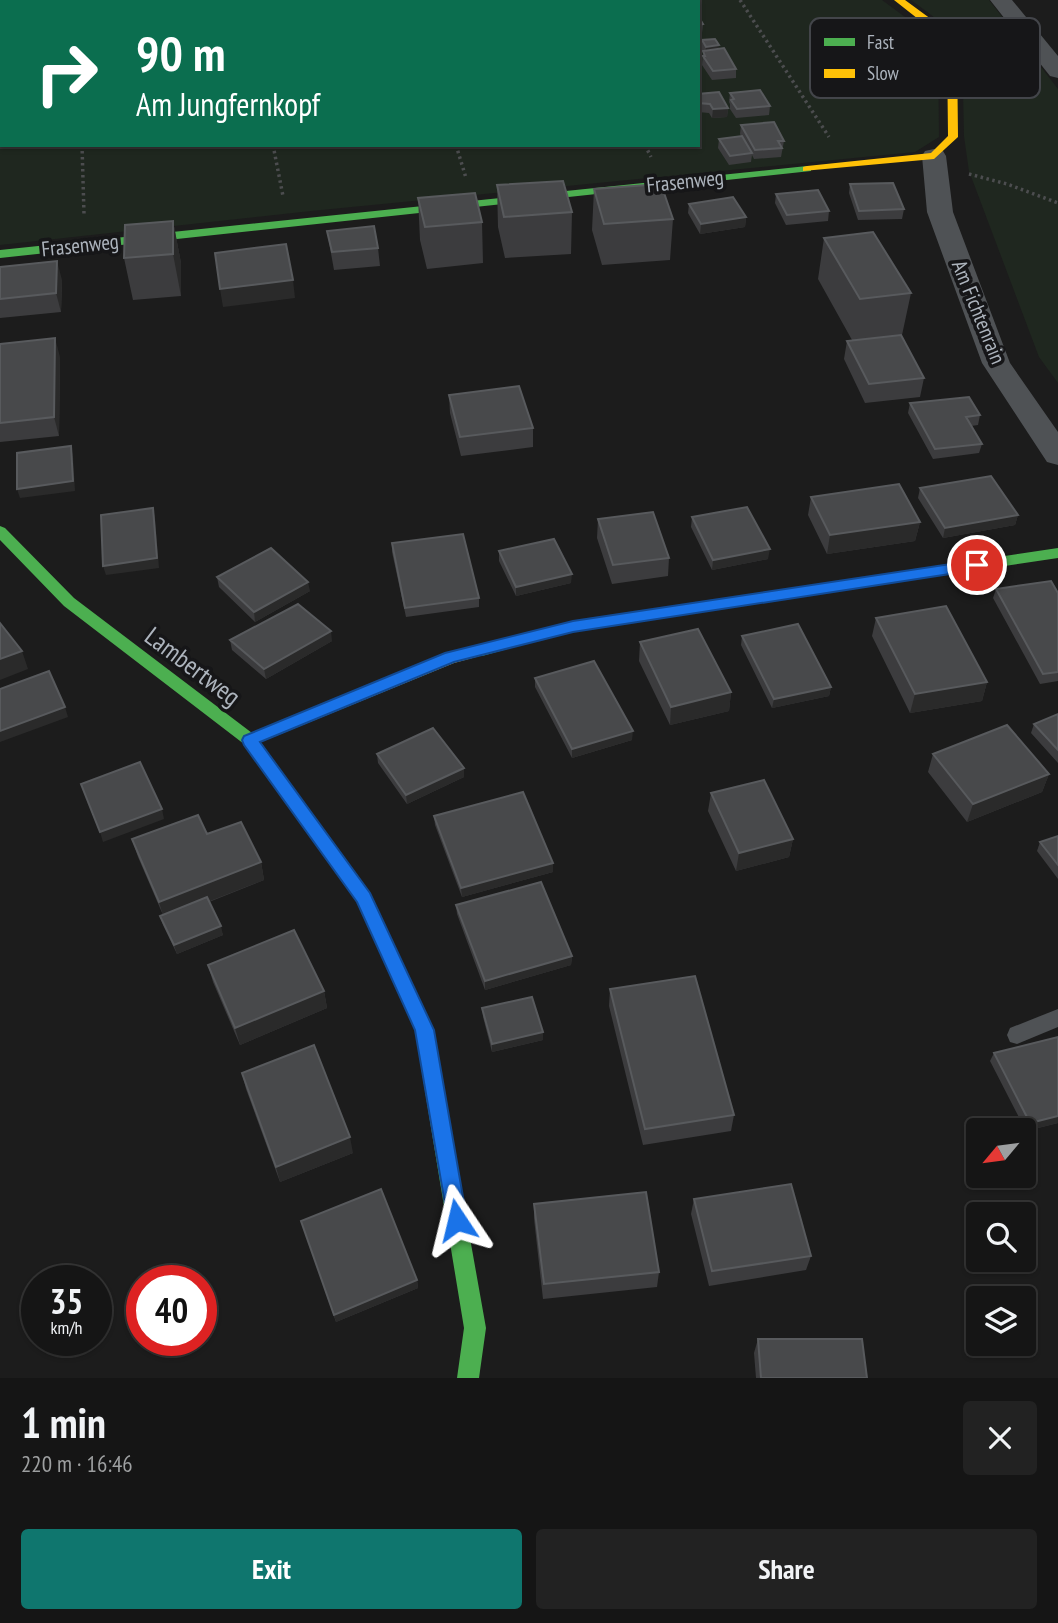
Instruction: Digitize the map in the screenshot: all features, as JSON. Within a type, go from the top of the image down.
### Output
[{"type":"street","points":[[899,0],[924,18]]},
{"type":"street","points":[[1001,0],[1015,18]]},
{"type":"street","points":[[1040,49],[1058,71]]},
{"type":"street","points":[[934,156],[953,137],[953,98]]},
{"type":"street","name":"Frasenweg","points":[[0,254],[934,156]]},
{"type":"street","name":"Am Fichtenrain","points":[[934,156],[940,212],[996,363],[1058,455]]},
{"type":"street","name":"Lambertweg","points":[[0,531],[69,602],[250,740],[364,898],[424,1030],[475,1328],[468,1378]]},
{"type":"street","points":[[250,740],[450,657],[573,626],[1058,553]]},
{"type":"lane","points":[[1017,1035],[1058,1018]]},
{"type":"path","points":[[740,0],[844,165]]},
{"type":"path","points":[[82,147],[84,244]]},
{"type":"path","points":[[273,147],[288,222]]},
{"type":"path","points":[[1007,184],[1058,203]]},
{"type":"shaded area","points":[[700,0],[882,0],[906,18],[810,18],[810,98],[939,98],[939,137],[915,152],[311,211],[0,245],[0,147],[700,147]]},
{"type":"shaded area","points":[[911,0],[989,0],[1003,18],[935,18]]},
{"type":"shaded area","points":[[1040,66],[1058,89],[1058,383],[1039,357],[969,171],[964,136],[963,98],[1040,98]]},
{"type":"building","points":[[715,39],[719,45],[706,47],[702,40]]},
{"type":"building","points":[[724,48],[736,69],[713,71],[703,56],[703,51]]},
{"type":"building","points":[[760,90],[770,106],[737,109],[731,100],[734,99],[730,93]]},
{"type":"building","points":[[719,92],[728,108],[713,109],[710,104],[700,103],[700,94]]},
{"type":"building","points":[[774,122],[784,141],[778,141],[782,148],[755,150],[741,125]]},
{"type":"building","points":[[742,136],[752,153],[730,156],[719,139]]},
{"type":"building","points":[[563,181],[572,212],[504,217],[497,185]]},
{"type":"building","points":[[893,183],[904,209],[859,211],[850,184]]},
{"type":"building","points":[[661,184],[673,219],[604,224],[594,189]]},
{"type":"building","points":[[818,190],[829,211],[787,215],[776,194]]},
{"type":"building","points":[[475,193],[482,222],[425,227],[418,198]]},
{"type":"building","points":[[733,197],[746,217],[701,224],[689,204]]},
{"type":"building","points":[[173,221],[173,254],[124,258],[125,225]]},
{"type":"building","points":[[374,226],[378,248],[332,252],[327,231]]},
{"type":"building","points":[[873,232],[911,293],[860,299],[824,238]]},
{"type":"building","points":[[286,244],[293,280],[220,289],[215,253]]},
{"type":"building","points":[[57,261],[56,293],[0,299],[0,267]]},
{"type":"building","points":[[901,335],[924,378],[869,384],[847,341]]},
{"type":"building","points":[[55,338],[54,417],[0,423],[0,344]]},
{"type":"building","points":[[519,386],[533,428],[460,437],[449,395]]},
{"type":"building","points":[[969,397],[980,415],[966,417],[982,444],[935,449],[910,403]]},
{"type":"building","points":[[71,446],[73,481],[17,489],[17,453]]},
{"type":"building","points":[[991,476],[1018,515],[945,528],[920,488]]},
{"type":"building","points":[[899,484],[920,522],[830,535],[811,497]]},
{"type":"building","points":[[747,507],[770,549],[713,560],[692,517]]},
{"type":"building","points":[[153,508],[157,558],[103,566],[101,515]]},
{"type":"building","points":[[653,512],[669,558],[613,565],[598,519]]},
{"type":"building","points":[[463,534],[479,598],[405,608],[392,543]]},
{"type":"building","points":[[554,539],[572,574],[516,587],[499,551]]},
{"type":"building","points":[[271,548],[308,582],[254,612],[217,577]]},
{"type":"building","points":[[1051,581],[1058,593],[1058,672],[1043,674],[996,589]]},
{"type":"building","points":[[298,604],[331,631],[264,669],[230,640]]},
{"type":"building","points":[[946,606],[987,682],[915,694],[876,618]]},
{"type":"building","points":[[0,623],[22,651],[0,659]]},
{"type":"building","points":[[798,624],[831,687],[774,699],[742,636]]},
{"type":"building","points":[[698,629],[731,692],[671,707],[640,642]]},
{"type":"building","points":[[594,661],[633,731],[572,749],[535,678]]},
{"type":"building","points":[[49,671],[65,707],[0,731],[0,689]]},
{"type":"building","points":[[1058,714],[1058,750],[1034,724]]},
{"type":"building","points":[[1007,725],[1049,774],[973,804],[933,754]]},
{"type":"building","points":[[433,728],[464,768],[406,795],[377,754]]},
{"type":"building","points":[[140,762],[162,809],[100,832],[81,784]]},
{"type":"building","points":[[764,780],[793,839],[739,853],[711,793]]},
{"type":"building","points":[[523,792],[553,863],[461,888],[434,816]]},
{"type":"building","points":[[198,815],[207,834],[241,822],[261,862],[159,902],[132,839]]},
{"type":"building","points":[[1058,836],[1058,865],[1040,842]]},
{"type":"building","points":[[541,882],[572,956],[485,981],[456,905]]},
{"type":"building","points":[[207,897],[221,926],[174,945],[160,916]]},
{"type":"building","points":[[294,930],[324,991],[235,1028],[208,965]]},
{"type":"building","points":[[695,976],[734,1115],[645,1129],[610,989]]},
{"type":"building","points":[[532,997],[543,1032],[492,1044],[482,1008]]},
{"type":"building","points":[[1058,1037],[1058,1116],[1036,1122],[1036,1118],[1027,1118],[994,1053]]},
{"type":"building","points":[[314,1045],[350,1137],[276,1167],[242,1073]]},
{"type":"building","points":[[791,1184],[811,1256],[712,1271],[694,1199]]},
{"type":"building","points":[[381,1189],[417,1280],[334,1315],[301,1221]]},
{"type":"building","points":[[646,1192],[659,1272],[544,1284],[534,1204]]},
{"type":"building","points":[[758,1339],[862,1339],[867,1378],[761,1378]]},
{"type":"traffic: fast","points":[[0,254],[807,169]]},
{"type":"traffic: fast","points":[[0,531],[69,602],[250,740],[364,898],[424,1030],[475,1328],[468,1378]]},
{"type":"traffic: fast","points":[[482,650],[573,626],[1058,553]]},
{"type":"traffic: slow","points":[[899,0],[923,18]]},
{"type":"traffic: slow","points":[[807,169],[934,156],[953,137],[953,98]]},
{"type":"traffic: slow","points":[[250,740],[450,658],[482,650]]},
{"type":"route","points":[[457,1220],[424,1030],[364,898],[250,740],[450,657],[573,626],[977,565]]}]
